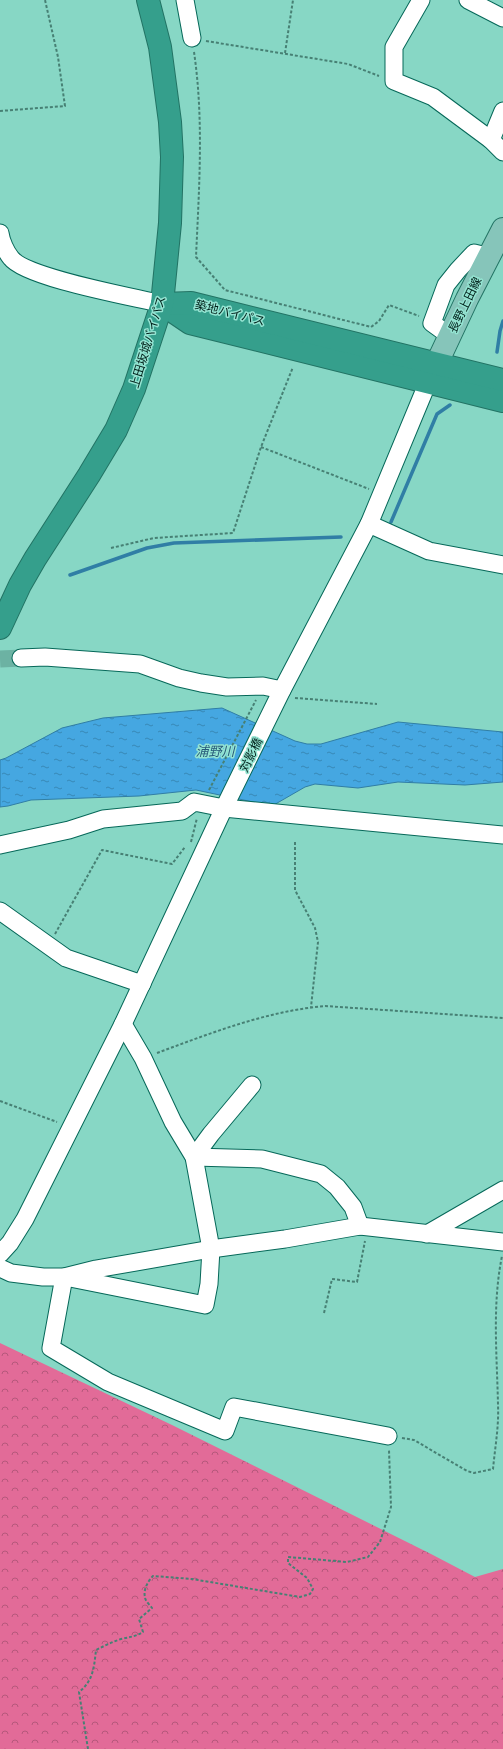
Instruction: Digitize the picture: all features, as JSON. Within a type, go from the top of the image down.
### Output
[{"type":"highway","name":"上田坂城バイパス","points":[[0,628],[20,585],[35,559],[90,475],[116,430],[134,389],[162,304],[170,223],[172,157],[170,122],[160,47],[148,0]]},
{"type":"highway","name":"築地バイパス","points":[[162,304],[191,303],[433,372],[503,401]]},
{"type":"highway","name":"築地バイパス","points":[[162,304],[190,323],[300,350],[433,372],[503,380]]},
{"type":"main road","name":"長野上田線","points":[[433,372],[503,229]]},
{"type":"street","points":[[185,0],[192,38]]},
{"type":"street","points":[[421,0],[394,47],[394,81],[433,97],[491,140],[503,152]]},
{"type":"street","points":[[468,0],[503,18]]},
{"type":"street","points":[[491,140],[503,111]]},
{"type":"street","points":[[0,233],[12,259],[39,274],[162,304]]},
{"type":"street","points":[[450,336],[432,323],[446,284],[474,253],[488,258]]},
{"type":"street","name":"対影橋","points":[[0,1254],[10,1243],[25,1219],[71,1128],[123,1024],[225,805],[369,524],[433,372]]},
{"type":"street","points":[[369,524],[429,551],[503,565]]},
{"type":"street","points":[[20,658],[45,657],[140,664],[178,678],[201,683],[227,687],[263,686],[279,698]]},
{"type":"street","points":[[0,845],[69,830],[104,819],[182,811],[194,802],[503,835]]},
{"type":"street","points":[[0,911],[66,958],[142,984]]},
{"type":"street","points":[[0,1268],[11,1273],[43,1277],[64,1277],[205,1305],[209,1284],[211,1249],[194,1157],[173,1122],[143,1058],[123,1024]]},
{"type":"street","points":[[194,1157],[252,1085]]},
{"type":"street","points":[[194,1157],[262,1160],[321,1174],[337,1187],[353,1207],[364,1226]]},
{"type":"street","points":[[427,1234],[503,1190]]},
{"type":"street","points":[[64,1277],[96,1269],[211,1249],[364,1226],[427,1234],[502,1248]]},
{"type":"street","points":[[64,1277],[51,1348],[108,1382],[225,1431],[234,1407],[388,1436]]},
{"type":"path","points":[[0,111],[65,106],[58,58],[45,0]]},
{"type":"path","points":[[285,53],[293,0]]},
{"type":"path","points":[[394,81],[348,64],[192,38],[199,104],[201,159],[196,257],[224,290],[371,327],[379,321],[389,305],[415,314],[432,323]]},
{"type":"path","points":[[111,548],[154,538],[233,533],[261,448],[300,350]]},
{"type":"path","points":[[261,448],[382,494]]},
{"type":"path","points":[[279,698],[377,704]]},
{"type":"path","points":[[208,792],[255,702]]},
{"type":"path","points":[[295,842],[294,890],[315,928],[318,942],[311,1007]]},
{"type":"path","points":[[49,945],[102,850],[172,864],[185,847]]},
{"type":"path","points":[[143,1058],[190,1041],[281,1012],[311,1007],[325,1006],[503,1018]]},
{"type":"path","points":[[0,1101],[71,1128]]},
{"type":"path","points":[[324,1313],[332,1279],[357,1282],[364,1226]]},
{"type":"path","points":[[88,1749],[78,1692],[89,1682],[94,1672],[96,1650],[121,1639],[134,1637],[142,1632],[139,1619],[152,1608],[144,1598],[145,1588],[153,1576],[192,1579],[300,1597],[310,1594],[313,1589],[307,1578],[288,1563],[288,1557],[347,1562],[368,1557],[380,1542],[391,1507],[388,1436],[414,1440],[467,1471],[474,1473],[493,1469],[498,1407],[496,1331],[498,1273],[502,1248]]},
{"type":"green space","points":[[0,1343],[172,1425],[475,1577],[503,1569],[503,1749],[0,1749]]},
{"type":"water","name":"浦野川","points":[[222,708],[295,741],[307,744],[321,744],[398,722],[503,732],[503,782],[465,785],[398,782],[358,788],[315,784],[305,787],[272,806],[196,790],[139,796],[31,800],[0,807],[0,760],[62,728],[103,718]]},
{"type":"waterway","points":[[497,352],[503,321]]},
{"type":"waterway","points":[[391,522],[437,414],[450,405]]},
{"type":"waterway","points":[[70,575],[147,548],[174,543],[341,537]]},
{"type":"tunnel","points":[[0,659],[21,658]]}]
